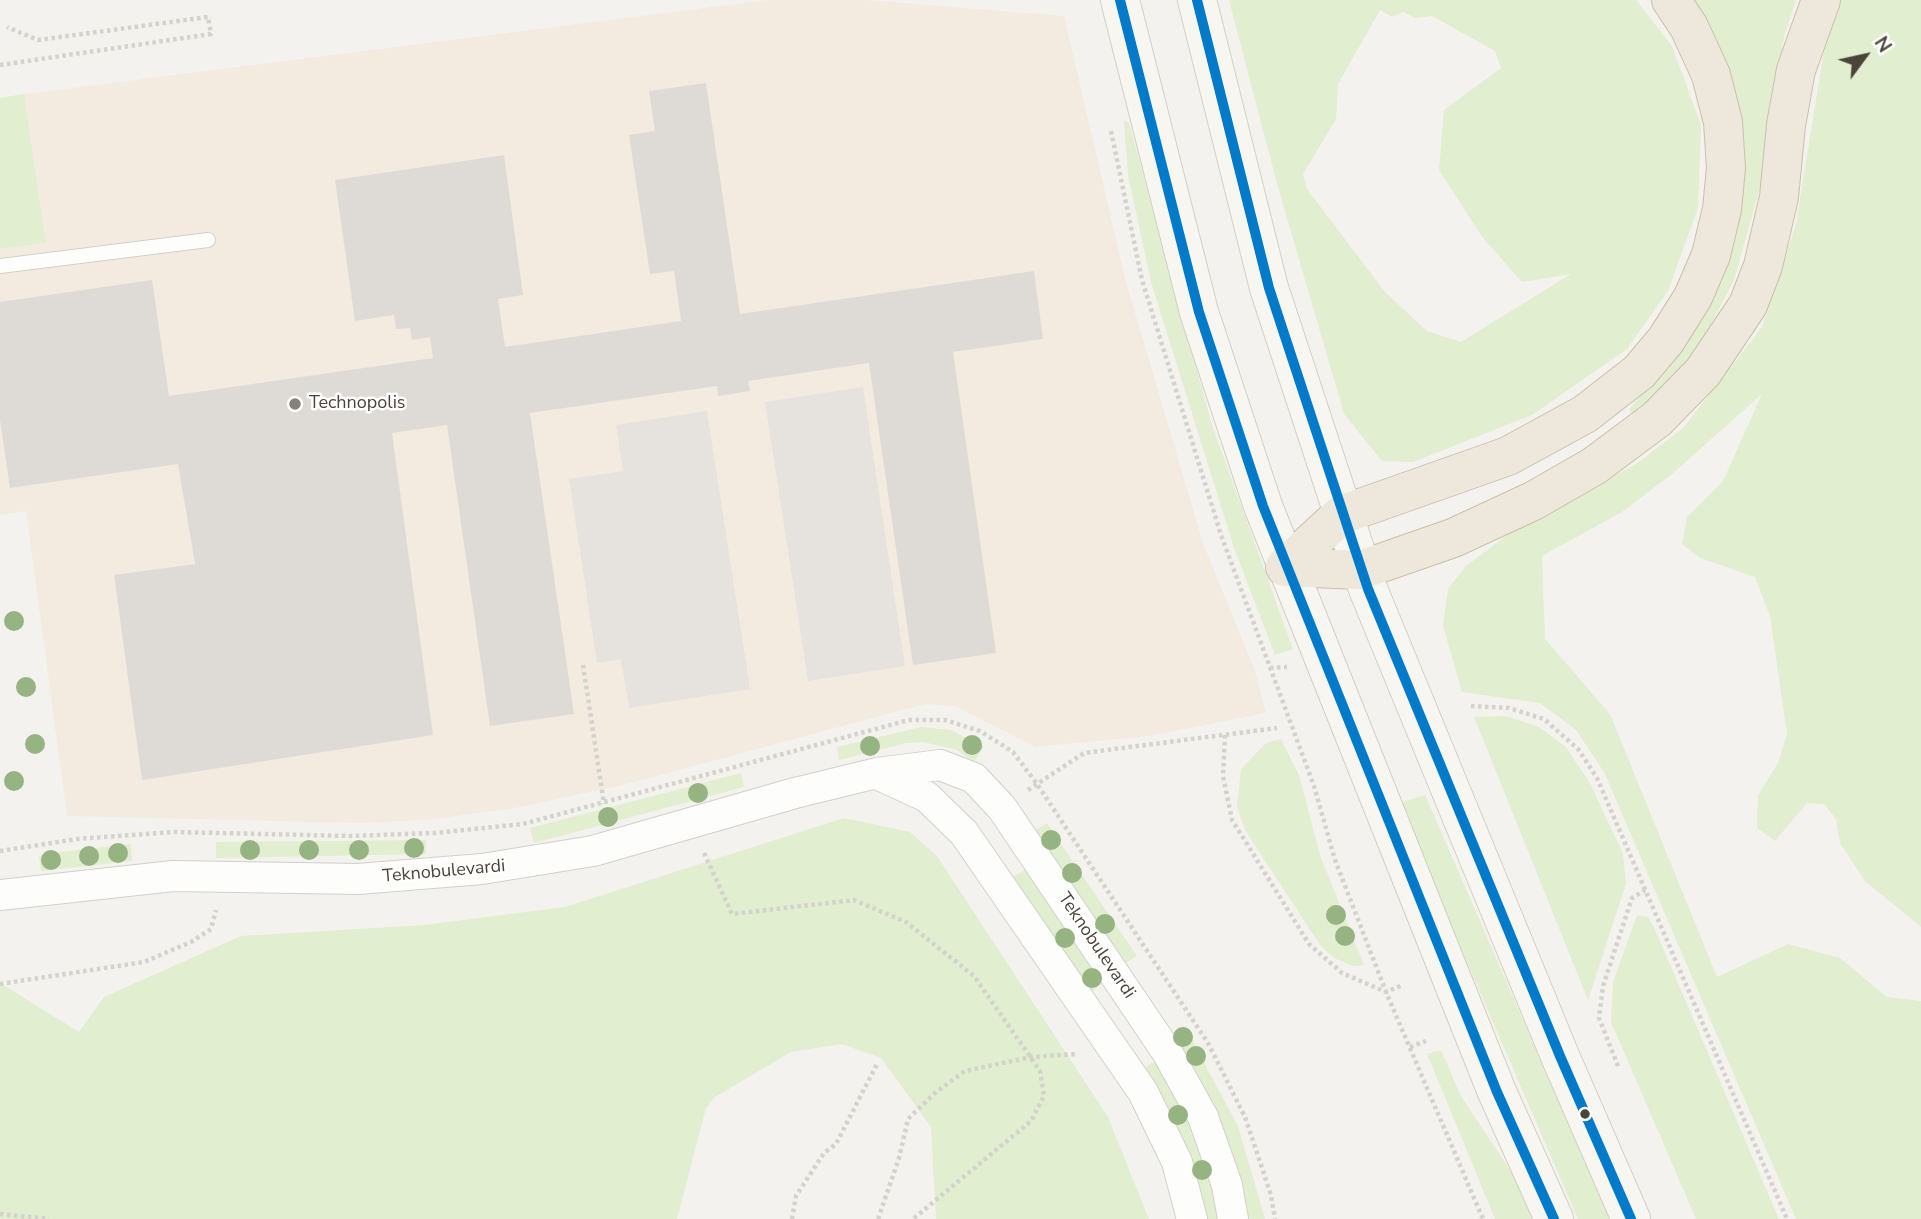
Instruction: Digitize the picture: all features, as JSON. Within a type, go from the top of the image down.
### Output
[{"type":"highway","points":[[1285,567],[1341,515],[1508,456],[1585,414],[1639,372],[1667,340],[1693,297],[1711,256],[1722,209],[1726,168],[1723,122],[1711,75],[1689,27],[1671,0]]},
{"type":"highway","points":[[1285,567],[1361,570],[1453,538],[1533,501],[1594,466],[1657,419],[1703,372],[1748,305],[1763,266],[1779,197],[1786,125],[1796,70],[1821,0]]},
{"type":"main road","points":[[1198,9],[1269,288],[1341,515],[1560,1056],[1631,1219]]},
{"type":"main road","points":[[1122,10],[1199,312],[1285,567],[1497,1092],[1554,1219]]},
{"type":"street","name":"Teknobulevardi","points":[[0,895],[173,876],[358,879],[449,874],[593,851],[795,793],[877,774],[940,765],[974,778],[1002,808],[1167,1052],[1203,1117],[1227,1185],[1233,1219]]},
{"type":"street","points":[[877,774],[927,797],[964,833],[1143,1092],[1177,1162],[1192,1219]]},
{"type":"lane","points":[[0,266],[208,240]]},
{"type":"path","points":[[0,65],[211,34],[208,17],[38,40],[6,27]]},
{"type":"path","points":[[1109,123],[1142,280],[1221,534],[1314,786],[1335,860],[1386,992],[1483,1219]]},
{"type":"path","points":[[583,665],[604,804]]},
{"type":"path","points":[[1270,668],[1288,667]]},
{"type":"path","points":[[1471,706],[1509,708],[1544,719],[1578,749],[1597,778],[1787,1219]]},
{"type":"path","points":[[0,851],[77,839],[174,832],[351,836],[435,833],[523,824],[604,804],[789,750],[909,720],[945,720],[980,731],[1013,752],[1037,784],[1208,1043],[1245,1117],[1271,1195],[1275,1219]]},
{"type":"path","points":[[1002,808],[1084,753],[1277,728]]},
{"type":"path","points":[[1225,736],[1223,776],[1232,820],[1309,944],[1342,973],[1386,992],[1403,985]]},
{"type":"path","points":[[693,855],[716,848]]},
{"type":"path","points":[[704,852],[732,914],[854,900],[906,922],[974,976],[1040,1071],[1044,1096],[1031,1121],[913,1219]]},
{"type":"path","points":[[1618,1066],[1599,1018],[1603,986],[1632,898],[1645,890]]},
{"type":"path","points":[[0,984],[144,962],[191,942],[211,929],[216,908]]},
{"type":"path","points":[[204,909],[228,908]]},
{"type":"path","points":[[1410,1047],[1426,1041]]},
{"type":"path","points":[[878,1219],[900,1158],[908,1119],[935,1093],[965,1071],[1031,1058],[1056,1058],[1084,1053],[1076,1042]]},
{"type":"path","points":[[792,1219],[796,1196],[824,1153],[836,1144],[878,1062]]},
{"type":"path","points":[[0,1214],[49,1219]]},
{"type":"shaded area","points":[[767,0],[867,0],[1064,16],[1126,282],[1203,543],[1255,671],[1266,713],[1150,736],[1035,747],[954,706],[925,704],[623,785],[515,808],[426,820],[360,823],[67,816],[26,511],[0,515],[0,249],[46,243],[24,94]]},
{"type":"shaded area","points":[[863,387],[905,666],[808,681],[765,402]]},
{"type":"shaded area","points":[[707,411],[750,689],[629,708],[621,659],[597,663],[569,479],[623,471],[616,425]]},
{"type":"green space","points":[[1229,0],[1636,0],[1672,46],[1701,125],[1698,208],[1668,291],[1627,349],[1532,415],[1413,462],[1382,461],[1344,414],[1276,180]],"holes":[[[1380,10],[1392,17],[1403,12],[1415,18],[1432,16],[1495,51],[1501,68],[1444,110],[1439,170],[1483,238],[1522,282],[1571,274],[1461,342],[1427,331],[1385,292],[1307,189],[1303,174],[1336,119],[1338,84]]]},
{"type":"green space","points":[[1691,0],[1796,0],[1783,41],[1764,173],[1734,280],[1705,336],[1670,386],[1635,419],[1629,409],[1661,372],[1729,240]]},
{"type":"green space","points":[[1838,0],[1921,0],[1921,927],[1865,881],[1840,843],[1836,819],[1824,804],[1807,803],[1775,841],[1757,828],[1758,795],[1778,763],[1787,734],[1770,616],[1755,577],[1700,558],[1682,544],[1687,517],[1723,481],[1762,394],[1672,474],[1622,512],[1542,556],[1545,639],[1610,714],[1717,977],[1788,944],[1840,958],[1887,997],[1921,1001],[1921,1219],[1796,1219],[1604,772],[1576,730],[1540,703],[1462,692],[1443,626],[1448,589],[1466,566],[1511,532],[1636,464],[1683,428],[1762,327],[1796,224],[1823,56]]},
{"type":"green space","points":[[24,94],[46,243],[0,249],[0,98]]},
{"type":"green space","points":[[1124,120],[1129,123],[1212,425],[1293,649],[1275,655],[1234,548],[1151,282],[1128,175]]},
{"type":"green space","points":[[1506,716],[1539,727],[1566,747],[1591,785],[1623,854],[1626,884],[1588,1000],[1474,717]]},
{"type":"green space","points":[[921,727],[951,730],[984,747],[974,762],[957,750],[923,742],[906,743],[839,760],[837,747]]},
{"type":"green space","points":[[1281,739],[1299,775],[1320,855],[1364,965],[1352,966],[1334,958],[1320,945],[1245,830],[1237,807],[1241,769],[1266,743]]},
{"type":"green space","points":[[741,773],[744,787],[534,843],[530,828]]},
{"type":"green space","points":[[1425,795],[1610,1219],[1578,1219],[1400,807],[1405,801]]},
{"type":"green space","points":[[844,818],[910,832],[937,856],[1108,1117],[1149,1219],[936,1219],[931,1127],[881,1058],[842,1044],[791,1052],[715,1097],[706,1108],[677,1219],[0,1219],[0,983],[79,1032],[104,997],[241,936],[424,925],[565,907]]},
{"type":"green space","points":[[1047,823],[1137,956],[1124,964],[1034,831]]},
{"type":"green space","points":[[426,840],[426,854],[216,858],[216,842]]},
{"type":"green space","points":[[131,844],[132,861],[41,871],[39,857],[43,854]]},
{"type":"green space","points":[[1025,870],[1103,983],[1090,993],[1012,877]]},
{"type":"green space","points":[[1637,915],[1648,917],[1654,927],[1779,1219],[1696,1219],[1611,1022],[1613,982]]},
{"type":"green space","points":[[1186,1029],[1238,1126],[1265,1219],[1248,1219],[1231,1152],[1217,1117],[1173,1037]]},
{"type":"green space","points":[[1441,1050],[1461,1096],[1515,1178],[1533,1219],[1495,1219],[1427,1054]]},
{"type":"green space","points":[[1154,1061],[1170,1084],[1193,1130],[1221,1219],[1204,1219],[1141,1071]]},
{"type":"building","name":"Technopolis","points":[[706,83],[740,314],[1034,271],[1043,339],[953,352],[996,653],[913,665],[869,363],[748,381],[750,391],[718,396],[717,386],[530,413],[574,714],[490,726],[447,425],[392,433],[433,735],[142,780],[114,575],[195,564],[178,464],[10,488],[0,420],[0,302],[152,280],[169,396],[433,358],[430,337],[412,340],[410,328],[396,329],[394,315],[355,321],[335,180],[504,155],[523,295],[498,299],[505,347],[681,321],[674,271],[650,274],[629,135],[655,131],[649,91]]},
{"type":"transit line","points":[[1120,0],[1199,312],[1263,506],[1497,1092],[1554,1219]]},
{"type":"transit line","points":[[1197,0],[1269,288],[1368,589],[1560,1056],[1631,1219]]},
{"type":"place","name":"Technopolis","points":[[295,404]]}]
